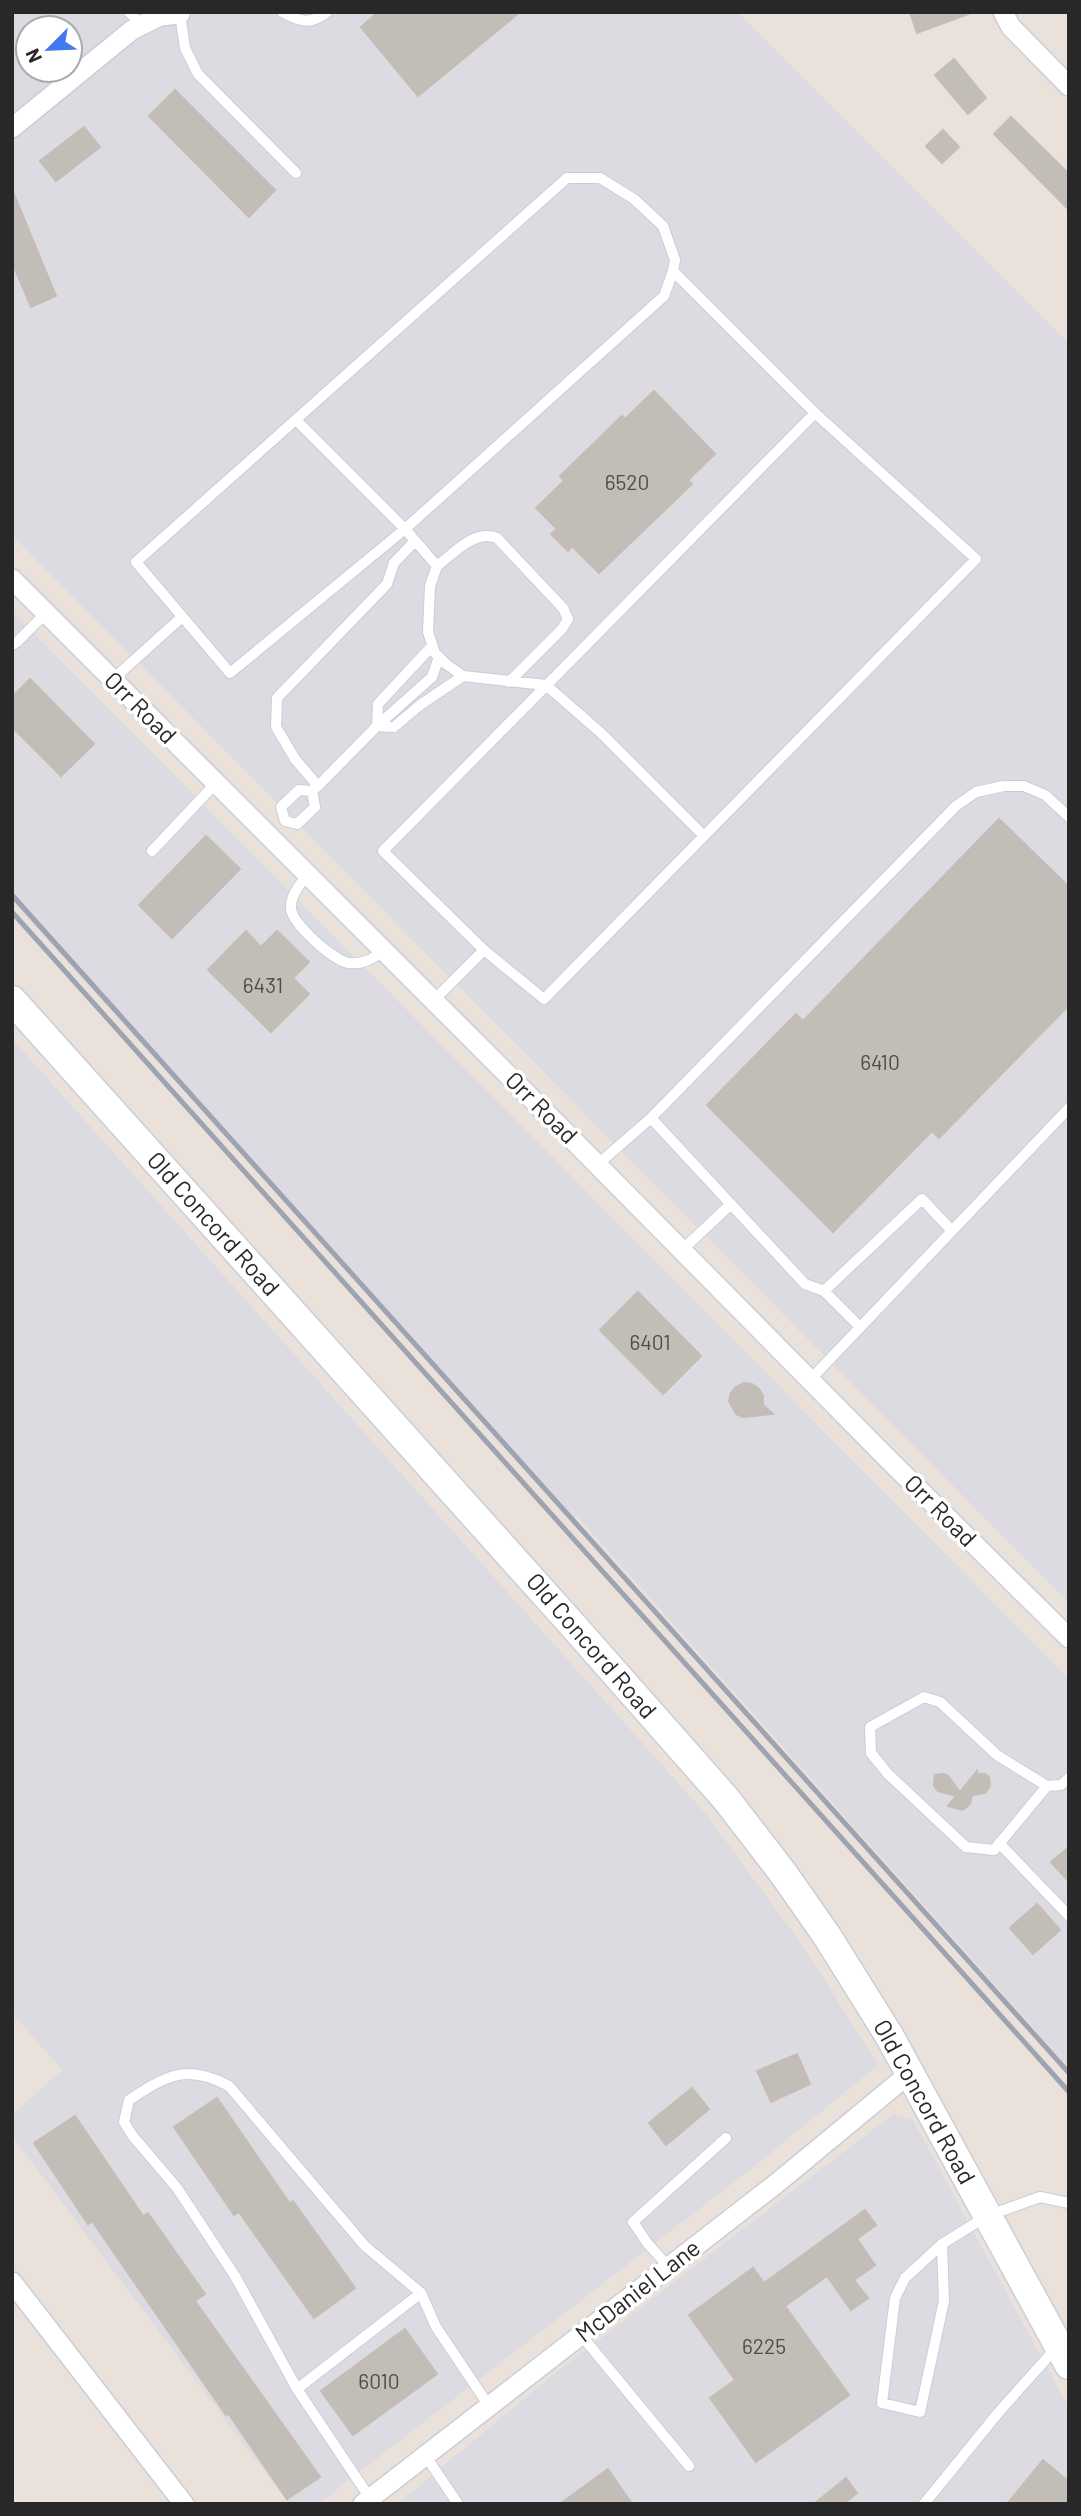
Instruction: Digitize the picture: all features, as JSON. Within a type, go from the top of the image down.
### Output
[{"type":"street","points":[[1003,12],[1012,27],[1069,86]]},
{"type":"street","points":[[12,128],[135,18],[182,13]]},
{"type":"street","name":"Orr Road","points":[[12,579],[1069,1638]]},
{"type":"street","name":"Old Concord Road","points":[[12,1000],[560,1610],[726,1799],[827,1936],[910,2073],[1063,2356]]},
{"type":"street","name":"McDaniel Lane","points":[[366,2501],[777,2183],[910,2073]]},
{"type":"street","points":[[12,2282],[184,2504]]},
{"type":"lane","points":[[282,12],[304,22],[314,21],[327,12]]},
{"type":"lane","points":[[182,13],[185,48],[198,74],[296,173]]},
{"type":"lane","points":[[567,178],[600,178],[634,199],[663,226],[675,260],[673,271],[664,296],[405,530],[230,673],[136,562],[567,178]]},
{"type":"lane","points":[[673,271],[815,413],[976,559],[544,999],[484,950],[383,851],[815,413]]},
{"type":"lane","points":[[296,420],[437,566]]},
{"type":"lane","points":[[509,682],[562,629],[568,619],[563,608],[497,538],[488,534],[473,538],[437,566],[430,586],[428,632],[439,657],[463,676],[509,682],[547,685],[601,733],[704,836]]},
{"type":"lane","points":[[285,821],[297,824],[315,807],[315,789],[276,727],[276,698],[387,584],[394,563],[415,541]]},
{"type":"lane","points":[[12,645],[46,613]]},
{"type":"lane","points":[[112,680],[182,617]]},
{"type":"lane","points":[[377,726],[378,704],[432,646]]},
{"type":"lane","points":[[285,821],[281,807],[299,790],[315,789],[377,726],[432,677],[439,657]]},
{"type":"lane","points":[[377,726],[394,727],[420,705],[463,676]]},
{"type":"lane","points":[[152,851],[215,784]]},
{"type":"lane","points":[[597,1165],[651,1118],[956,806],[976,792],[1004,786],[1024,786],[1045,795],[1069,817]]},
{"type":"lane","points":[[268,837],[285,821]]},
{"type":"lane","points":[[307,875],[292,896],[291,911],[299,924],[334,958],[349,963],[365,963],[384,951]]},
{"type":"lane","points":[[434,1000],[484,950]]},
{"type":"lane","points":[[810,1380],[1069,1108]]},
{"type":"lane","points":[[651,1118],[805,1284],[824,1291],[860,1327]]},
{"type":"lane","points":[[824,1291],[922,1199],[952,1231]]},
{"type":"lane","points":[[682,1250],[731,1204]]},
{"type":"lane","points":[[1046,1786],[994,1850],[966,1847],[888,1774],[871,1753],[870,1727],[924,1697],[940,1702],[997,1755],[1046,1786],[1061,1785],[1069,1778]]},
{"type":"lane","points":[[999,1843],[1069,1916]]},
{"type":"lane","points":[[366,2501],[297,2389],[235,2276],[177,2188],[124,2122],[129,2100],[172,2075],[212,2077],[229,2086],[365,2246],[421,2293],[436,2327],[489,2406]]},
{"type":"lane","points":[[669,2267],[633,2222],[726,2138]]},
{"type":"lane","points":[[942,2244],[944,2301],[920,2412],[882,2403],[895,2298],[905,2278],[942,2244],[987,2216],[1040,2197],[1069,2203]]},
{"type":"lane","points":[[297,2389],[421,2293]]},
{"type":"lane","points":[[581,2335],[689,2466]]},
{"type":"lane","points":[[924,2504],[998,2413],[1063,2356]]},
{"type":"lane","points":[[425,2454],[458,2504]]},
{"type":"shaded area","points":[[12,12],[737,12],[1069,344],[1069,1603],[12,535]]},
{"type":"shaded area","points":[[12,611],[1069,1679],[1069,2068],[577,1516],[572,1521],[12,901]]},
{"type":"shaded area","points":[[12,1039],[706,1814],[805,1949],[878,2065],[761,2161],[318,2504],[289,2504],[12,2136],[12,2115],[62,2070],[12,2013]]},
{"type":"shaded area","points":[[893,2114],[913,2120],[1069,2408],[1069,2504],[397,2504],[553,2375]]},
{"type":"building","points":[[378,12],[520,12],[418,96],[361,27]]},
{"type":"building","points":[[910,12],[968,12],[968,14],[917,33]]},
{"type":"building","points":[[954,59],[986,98],[968,114],[935,75]]},
{"type":"building","points":[[175,90],[275,190],[249,217],[149,116]]},
{"type":"building","points":[[1011,117],[1069,174],[1069,210],[994,134]]},
{"type":"building","points":[[84,127],[100,147],[56,181],[40,161]]},
{"type":"building","points":[[943,130],[959,147],[942,163],[926,146]]},
{"type":"building","points":[[13,192],[56,296],[31,307],[12,262]]},
{"type":"building","points":[[654,391],[715,454],[688,480],[692,484],[599,573],[572,546],[568,551],[551,534],[557,529],[536,508],[564,481],[560,476],[622,416],[625,419]]},
{"type":"building","points":[[30,679],[94,744],[61,776],[12,727],[12,697]]},
{"type":"building","points":[[999,819],[1069,887],[1069,1005],[939,1138],[932,1131],[833,1232],[707,1105],[796,1014],[803,1021]]},
{"type":"building","points":[[206,836],[240,869],[172,938],[139,905]]},
{"type":"building","points":[[246,931],[261,947],[277,931],[309,962],[293,978],[309,994],[271,1032],[208,970]]},
{"type":"building","points":[[638,1292],[701,1356],[663,1394],[600,1330]]},
{"type":"building","points":[[744,1383],[759,1389],[763,1396],[763,1405],[773,1414],[743,1417],[736,1414],[729,1401],[731,1393]]},
{"type":"building","points":[[977,1771],[977,1774],[989,1777],[990,1786],[985,1793],[972,1795],[970,1804],[963,1810],[948,1806],[956,1796],[938,1791],[934,1786],[935,1775],[944,1774],[960,1792]]},
{"type":"building","points":[[1069,1847],[1069,1882],[1051,1862]]},
{"type":"building","points":[[1037,1904],[1060,1930],[1033,1954],[1010,1928]]},
{"type":"building","points":[[797,2054],[810,2084],[771,2102],[757,2071]]},
{"type":"building","points":[[692,2088],[709,2109],[666,2145],[649,2123]]},
{"type":"building","points":[[217,2098],[290,2204],[293,2201],[355,2288],[314,2318],[239,2212],[234,2215],[174,2127]]},
{"type":"building","points":[[75,2116],[143,2216],[148,2213],[205,2294],[195,2301],[320,2477],[287,2499],[92,2221],[88,2224],[34,2143]]},
{"type":"building","points":[[865,2210],[876,2225],[857,2239],[875,2265],[854,2280],[868,2298],[851,2310],[827,2276],[785,2306],[849,2395],[756,2462],[710,2398],[735,2380],[689,2315],[753,2268],[764,2283]]},
{"type":"building","points":[[405,2329],[437,2374],[353,2435],[321,2391]]},
{"type":"building","points":[[1043,2460],[1069,2482],[1069,2504],[1007,2504]]},
{"type":"building","points":[[608,2469],[632,2504],[560,2504]]},
{"type":"building","points":[[846,2478],[857,2493],[843,2504],[814,2504]]},
{"type":"railway","points":[[12,895],[1069,2073]]},
{"type":"railway","points":[[12,912],[1069,2092]]}]
